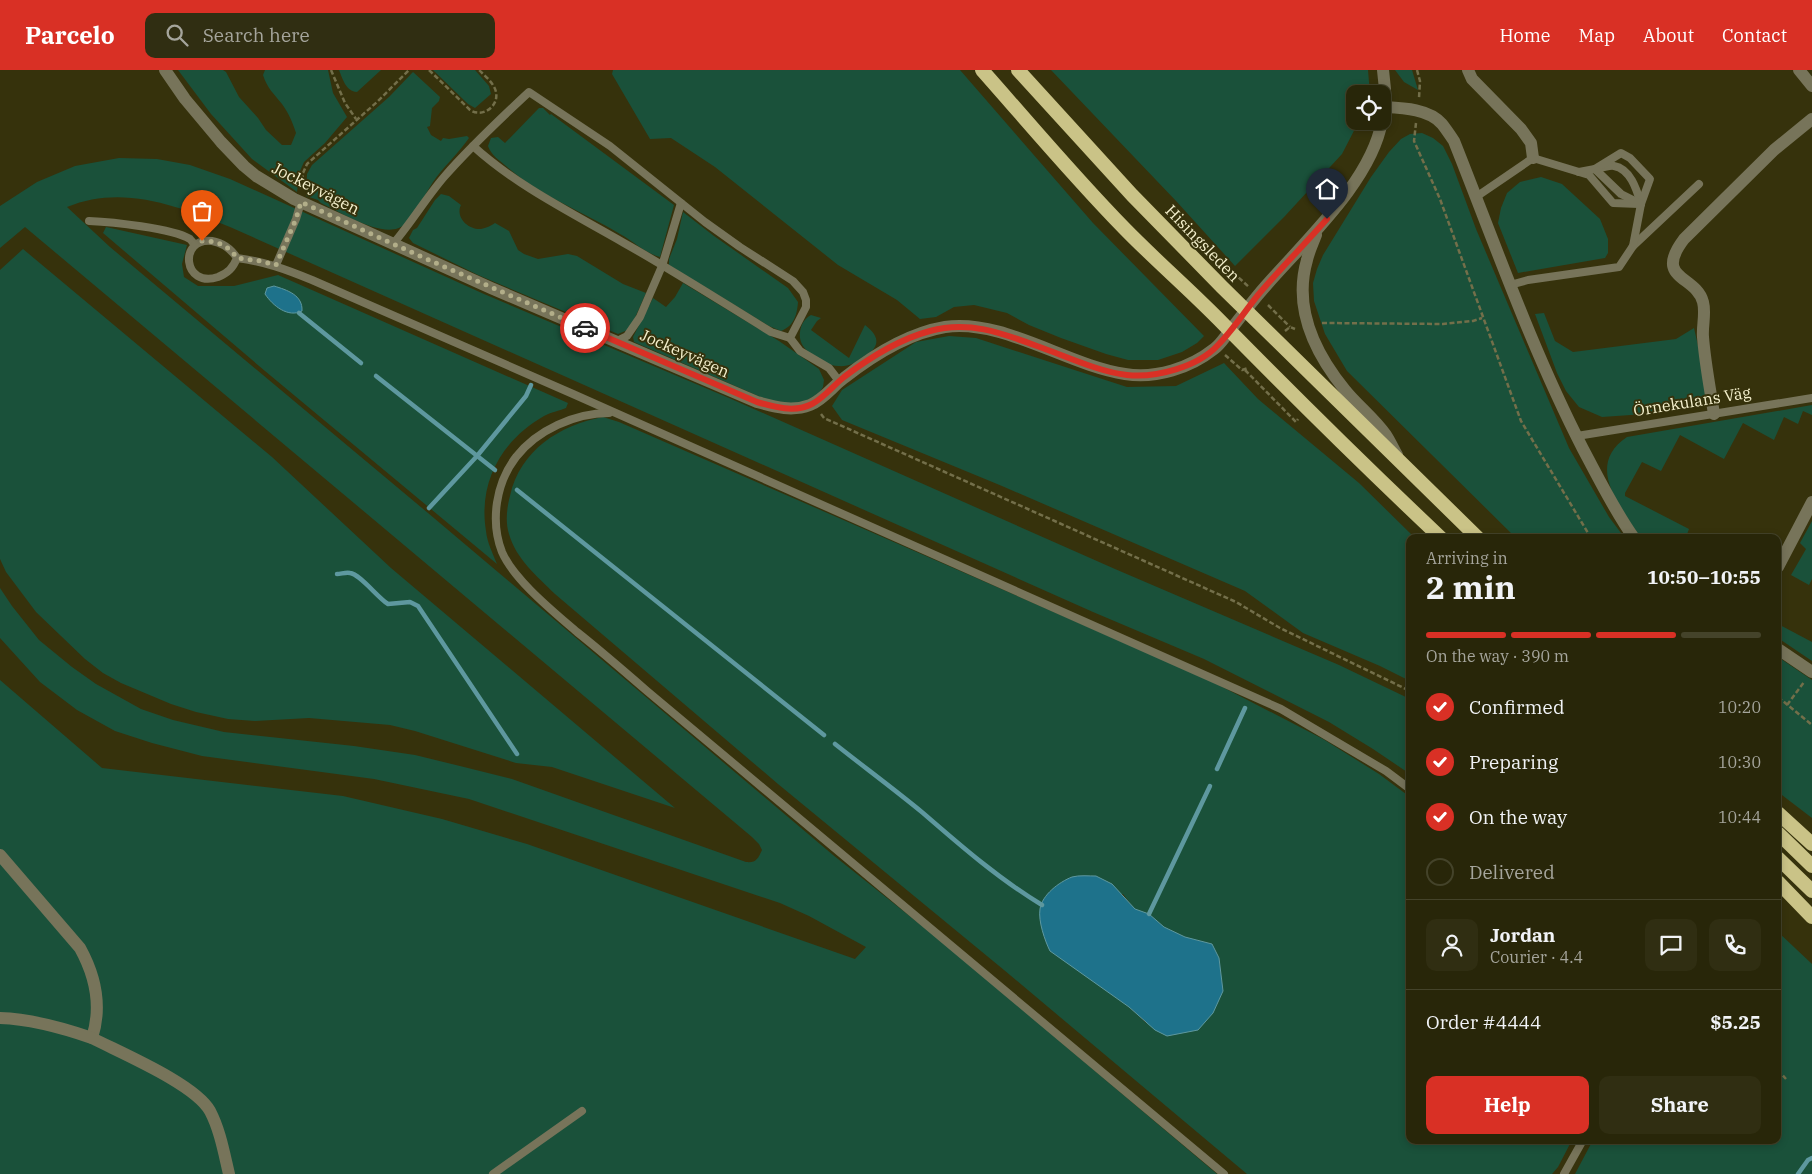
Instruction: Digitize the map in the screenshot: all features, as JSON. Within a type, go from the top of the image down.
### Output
[{"type":"highway","points":[[982,70],[1124,228],[1230,330],[1257,360],[1360,462],[1437,534]]},
{"type":"highway","name":"Hisingsleden","points":[[1018,70],[1132,195],[1246,311],[1474,534]]},
{"type":"highway","points":[[1781,816],[1812,844]]},
{"type":"highway","points":[[1781,836],[1812,866]]},
{"type":"highway","points":[[1781,861],[1812,891]]},
{"type":"highway","points":[[1781,885],[1812,917]]},
{"type":"street","name":"Jockeyvägen","points":[[165,70],[185,99],[244,166],[301,202],[393,244],[757,402],[777,408],[795,409],[812,404],[839,381],[897,344],[929,331],[946,327],[962,326],[994,330],[1095,366],[1126,374],[1148,375],[1172,371],[1191,363],[1218,346],[1258,296],[1319,228]]},
{"type":"street","points":[[1384,70],[1384,85]]},
{"type":"street","points":[[1468,70],[1472,79],[1521,129],[1531,143],[1533,158]]},
{"type":"street","points":[[1798,70],[1812,86]]},
{"type":"street","points":[[1391,114],[1418,111],[1431,115],[1441,123],[1454,141],[1510,285],[1562,407],[1618,514],[1631,534]]},
{"type":"street","points":[[1714,414],[1702,335],[1703,302],[1696,290],[1681,279],[1677,273],[1673,266],[1673,256],[1684,239],[1774,150],[1812,119]]},
{"type":"street","points":[[1379,130],[1376,143],[1364,168],[1319,228],[1307,260],[1302,288],[1303,312],[1312,338],[1325,365],[1385,434],[1401,462]]},
{"type":"street","points":[[1781,561],[1812,502]]},
{"type":"street","points":[[1781,652],[1809,675]]},
{"type":"street","points":[[0,855],[80,948],[89,965],[95,986],[98,1014],[92,1038]]},
{"type":"street","points":[[0,1018],[21,1018],[92,1038],[168,1077],[189,1090],[209,1109],[216,1124],[229,1174]]},
{"type":"lane","points":[[393,244],[443,178],[529,92],[610,146],[740,247],[793,281],[803,292],[806,307],[790,338]]},
{"type":"lane","points":[[473,146],[500,169],[536,192],[771,332],[790,338],[800,351],[829,368],[839,381]]},
{"type":"lane","points":[[1595,169],[1622,153],[1630,158],[1650,179],[1641,204],[1633,246]]},
{"type":"lane","points":[[1476,197],[1533,158],[1589,175],[1613,203],[1641,204]]},
{"type":"lane","points":[[1579,172],[1614,166],[1624,171],[1634,183],[1641,204]]},
{"type":"lane","points":[[1595,169],[1621,194],[1641,204]]},
{"type":"lane","points":[[1510,285],[1528,280],[1619,267],[1633,246],[1699,184]]},
{"type":"lane","points":[[276,265],[296,219],[301,202]]},
{"type":"lane","points":[[617,341],[627,336],[634,329],[662,266],[681,203]]},
{"type":"lane","points":[[89,221],[109,221],[169,232],[190,240],[195,245]]},
{"type":"lane","points":[[202,241],[222,243],[232,250],[237,258],[234,266],[225,274],[215,278],[200,278],[192,272],[189,264],[190,253],[195,245],[202,241]]},
{"type":"lane","points":[[237,258],[276,265],[824,505],[1282,710],[1386,771],[1406,786]]},
{"type":"lane","name":"Örnekulans Väg","points":[[1577,436],[1812,398]]},
{"type":"lane","points":[[611,412],[591,413],[555,426],[526,445],[507,471],[500,487],[496,517],[502,551],[518,576],[562,618],[647,691],[1224,1174]]},
{"type":"lane","points":[[493,1174],[582,1111]]},
{"type":"lane","points":[[1564,1174],[1573,1162],[1581,1144]]},
{"type":"path","points":[[330,70],[345,103],[356,119]]},
{"type":"path","points":[[301,202],[303,174],[307,164],[409,70]]},
{"type":"path","points":[[429,70],[470,110],[483,113],[495,102],[496,92],[492,83],[479,70]]},
{"type":"path","points":[[1417,70],[1420,81],[1414,141],[1440,199],[1521,421],[1589,534]]},
{"type":"path","points":[[1176,218],[1179,217],[1211,254]]},
{"type":"path","points":[[1218,263],[1228,268],[1294,329],[1318,323],[1443,324],[1482,318]]},
{"type":"path","points":[[1276,340],[1290,327]]},
{"type":"path","points":[[1218,346],[1238,368],[1245,370],[1296,422],[1298,418]]},
{"type":"path","points":[[1245,370],[1257,360]]},
{"type":"path","points":[[812,404],[824,418],[1236,602],[1280,628],[1406,688]]},
{"type":"path","points":[[1787,705],[1809,675]]},
{"type":"path","points":[[1781,700],[1812,725]]},
{"type":"path","points":[[1781,1073],[1786,1079]]},
{"type":"green space","points":[[178,70],[223,70],[226,72],[239,97],[266,130],[282,145],[291,145],[296,133],[286,110],[267,84],[263,75],[265,70],[328,70],[333,93],[347,117],[325,143],[304,162],[300,171],[297,192],[252,159],[211,114]]},
{"type":"green space","points":[[339,70],[381,70],[357,92],[350,90]]},
{"type":"green space","points":[[433,70],[475,70],[489,86],[491,94],[475,108],[468,104]]},
{"type":"green space","points":[[613,70],[960,70],[1093,223],[1204,336],[1197,343],[1182,352],[1158,360],[1128,360],[1061,338],[1029,325],[1007,313],[974,305],[954,307],[936,317],[920,319],[897,300],[838,265],[715,167],[671,138],[650,139],[612,74]]},
{"type":"green space","points":[[1051,70],[1368,70],[1369,85],[1346,85],[1346,130],[1354,130],[1342,154],[1285,216],[1235,266],[1177,202]]},
{"type":"green space","points":[[1395,70],[1412,70],[1418,90],[1404,82]]},
{"type":"green space","points":[[413,72],[440,97],[439,101],[432,108],[430,126],[427,127],[431,135],[441,141],[443,138],[467,136],[469,138],[437,176],[417,209],[405,224],[397,229],[376,228],[363,224],[318,200],[306,196],[307,174],[312,165],[389,97]]},
{"type":"green space","points":[[539,108],[543,108],[674,205],[660,257],[649,253],[606,226],[533,186],[493,155],[488,146],[491,138],[498,137],[505,143]]},
{"type":"green space","points":[[1422,133],[1433,138],[1443,146],[1452,164],[1476,229],[1569,448],[1609,517],[1622,534],[1512,534],[1347,371],[1325,334],[1314,301],[1313,283],[1317,269],[1323,255],[1371,177],[1389,152],[1401,139],[1410,134]]},
{"type":"green space","points":[[119,158],[157,159],[190,165],[230,179],[484,294],[729,398],[1115,569],[1339,665],[1406,697],[1406,771],[1329,722],[1204,659],[1093,612],[230,227],[170,205],[150,200],[108,197],[88,200],[67,207],[110,247],[833,855],[941,941],[1217,1174],[0,1174],[0,680],[102,768],[343,796],[442,819],[527,844],[855,959],[866,947],[809,916],[780,903],[469,799],[374,779],[202,756],[152,743],[115,731],[77,710],[40,682],[0,638],[0,588],[39,640],[96,684],[141,709],[173,720],[224,732],[354,746],[415,755],[512,779],[746,862],[756,860],[762,850],[752,837],[25,227],[0,248],[0,206],[37,182],[75,166]]},
{"type":"green space","points":[[1541,177],[1562,184],[1600,219],[1608,239],[1608,253],[1605,258],[1518,273],[1498,223],[1501,208],[1507,193],[1520,182]]},
{"type":"green space","points":[[441,194],[449,196],[461,205],[461,218],[467,225],[481,229],[495,223],[509,231],[518,250],[524,254],[538,259],[568,254],[577,256],[623,284],[646,293],[630,329],[618,334],[478,275],[413,243],[409,238],[413,230],[417,228]]},
{"type":"green space","points":[[683,212],[788,288],[798,302],[796,316],[789,326],[781,331],[769,326],[669,265],[669,259],[677,239]]},
{"type":"green space","points":[[106,227],[187,245],[182,264],[184,277],[198,286],[234,286],[278,275],[568,403],[566,408],[547,415],[516,437],[496,464],[490,479],[484,513],[490,548],[497,564],[103,233]]},
{"type":"green space","points":[[23,249],[272,457],[391,568],[675,808],[552,767],[516,763],[390,725],[309,718],[255,721],[228,719],[196,712],[171,704],[121,683],[103,673],[85,659],[36,612],[6,572],[0,559],[0,270]]},
{"type":"green space","points":[[683,283],[779,341],[819,369],[824,380],[820,392],[799,404],[772,402],[634,342],[633,337],[653,298],[666,307],[675,297]]},
{"type":"green space","points":[[1544,313],[1555,341],[1573,352],[1676,339],[1694,328],[1707,385],[1703,406],[1645,414],[1602,417],[1579,407],[1566,391],[1557,373],[1535,314]]},
{"type":"green space","points":[[811,315],[821,318],[811,330],[849,358],[865,325],[874,334],[876,339],[875,347],[863,358],[848,365],[835,366],[816,358],[803,346],[800,338],[802,324]]},
{"type":"green space","points":[[949,336],[976,338],[1127,387],[1176,386],[1224,363],[1258,399],[1359,483],[1411,534],[1406,534],[1406,679],[1303,633],[1245,591],[1002,486],[842,420],[832,406],[842,390],[916,342]]},
{"type":"green space","points":[[1812,405],[1812,415],[1803,411],[1798,424],[1784,417],[1774,440],[1743,423],[1724,459],[1680,435],[1661,471],[1642,462],[1625,496],[1689,529],[1687,534],[1638,534],[1624,513],[1610,487],[1607,473],[1608,461],[1614,448],[1627,437]]},
{"type":"green space","points":[[603,417],[619,422],[1205,678],[1323,739],[1379,774],[1406,794],[1406,1144],[1570,1144],[1558,1167],[1552,1174],[1247,1174],[778,784],[555,594],[528,567],[512,543],[509,534],[507,515],[510,496],[515,480],[532,453],[557,433],[572,426]],"holes":[[[1048,894],[1123,894],[1135,910],[1149,914],[1164,927],[1185,937],[1212,944],[1219,958],[1223,991],[1198,1030],[1185,1032],[1146,1023],[1129,1007],[1093,981],[1045,940],[1040,910]]]},
{"type":"green space","points":[[1812,521],[1812,579],[1809,585],[1791,575],[1806,549],[1800,543]]},
{"type":"green space","points":[[1781,626],[1812,642],[1812,661],[1781,640]]},
{"type":"green space","points":[[1781,659],[1812,680],[1812,818],[1781,794]]},
{"type":"green space","points":[[1781,935],[1812,964],[1812,1174],[1575,1174],[1591,1144],[1781,1144]]},
{"type":"water","points":[[274,286],[289,291],[297,297],[302,305],[302,311],[297,313],[286,312],[272,303],[265,294],[267,288]]},
{"type":"water","points":[[1096,876],[1112,884],[1135,909],[1149,914],[1164,927],[1185,937],[1212,944],[1219,958],[1223,991],[1213,1013],[1198,1030],[1167,1036],[1155,1030],[1129,1007],[1050,951],[1040,919],[1041,904],[1044,899],[1062,882],[1072,877]]},
{"type":"waterway","points":[[299,313],[361,363]]},
{"type":"waterway","points":[[376,376],[495,470]]},
{"type":"waterway","points":[[429,508],[477,456],[526,396],[531,385]]},
{"type":"waterway","points":[[517,490],[824,735]]},
{"type":"waterway","points":[[337,574],[354,574],[388,604],[410,602],[418,606],[517,754]]},
{"type":"waterway","points":[[1217,769],[1245,708]]},
{"type":"waterway","points":[[835,744],[912,804],[981,862],[1042,905]]},
{"type":"waterway","points":[[1149,914],[1210,786]]},
{"type":"waterway","points":[[1798,1174],[1808,1160],[1812,1158]]},
{"type":"way so far","points":[[202,241],[222,243],[232,250],[237,258],[276,265],[296,219],[301,202],[585,328]]},
{"type":"route","points":[[585,328],[757,402],[777,408],[795,409],[812,404],[860,366],[897,344],[929,331],[946,327],[962,326],[994,330],[1103,369],[1126,374],[1148,375],[1172,371],[1191,363],[1218,346],[1258,296],[1327,219]]}]
